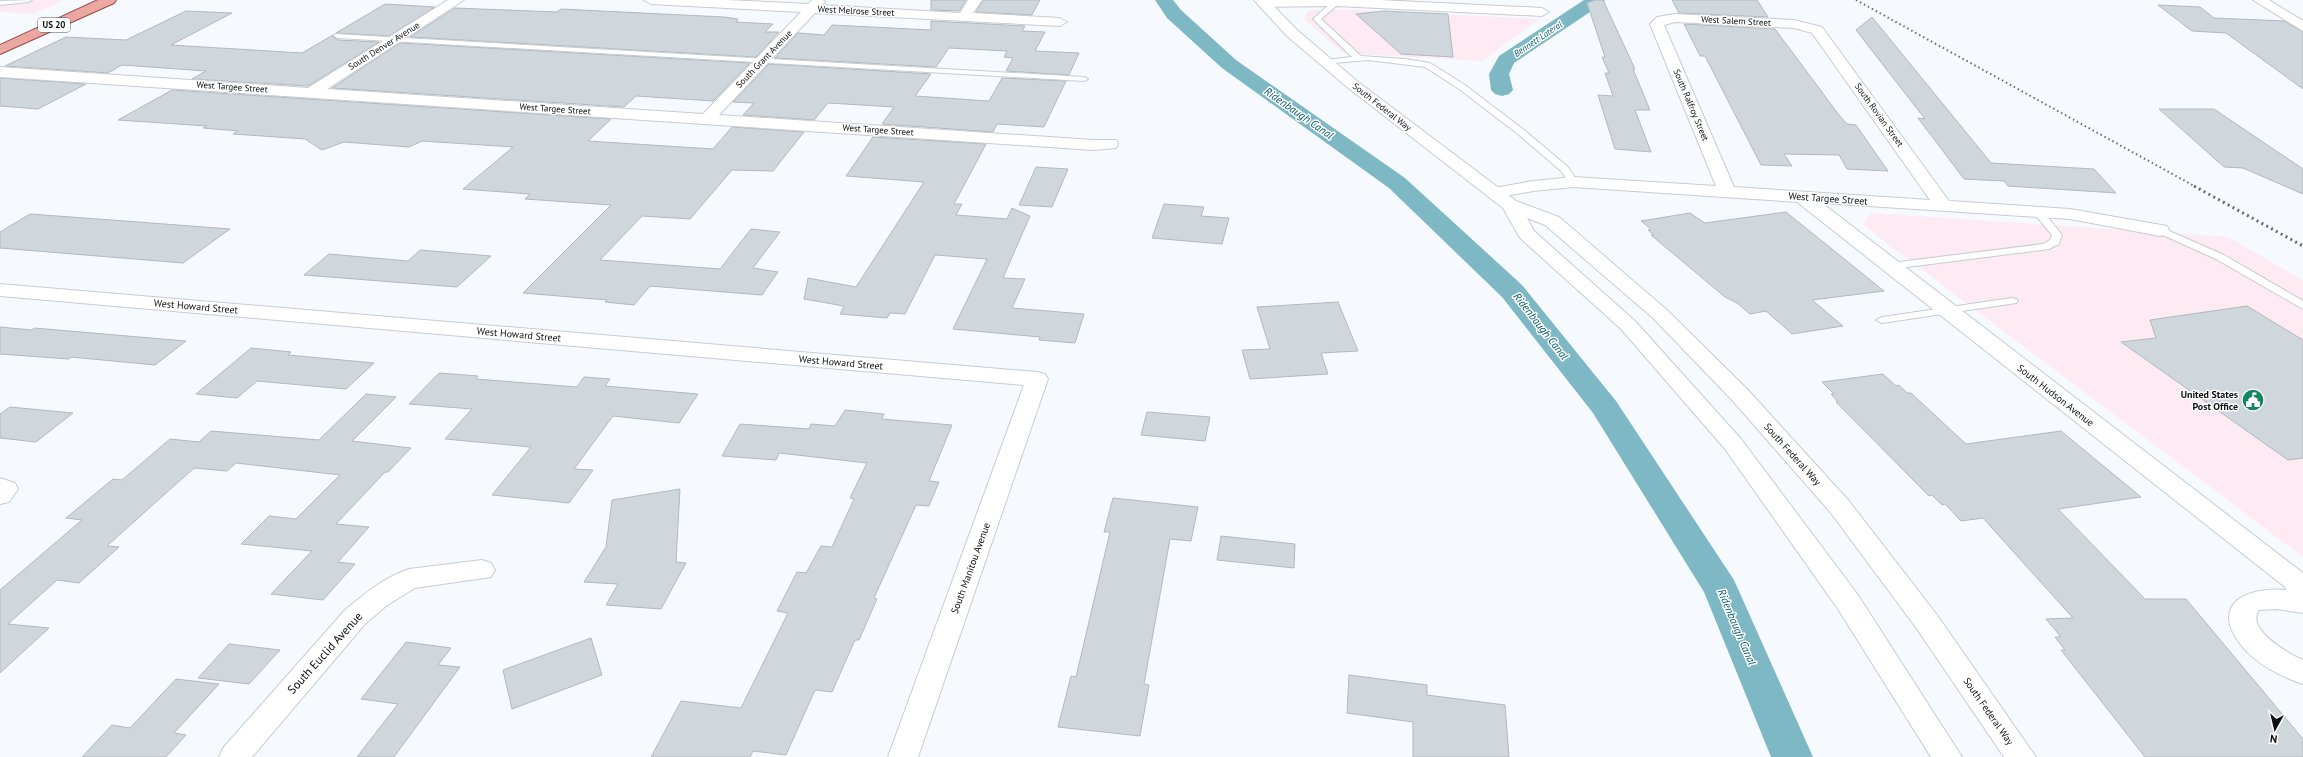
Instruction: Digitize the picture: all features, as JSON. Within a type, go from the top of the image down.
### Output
[{"type":"main road","name":"US 20","points":[[0,50],[109,0]]},
{"type":"street","name":"South Denver Avenue","points":[[311,93],[457,0]]},
{"type":"street","name":"West Melrose Street","points":[[651,0],[816,4],[964,17],[1060,22]]},
{"type":"street","points":[[964,17],[975,0]]},
{"type":"street","points":[[2260,0],[2303,27]]},
{"type":"street","points":[[1263,2],[1337,2],[1542,12]]},
{"type":"street","name":"South Federal Way","points":[[1263,2],[1292,33],[1326,62],[1502,199],[1552,221],[1660,314],[1740,395],[1840,507],[1928,622],[2021,757]]},
{"type":"street","name":"South Grant Avenue","points":[[707,119],[816,4]]},
{"type":"street","name":"West Salem Street","points":[[1662,20],[1675,18],[1794,24],[1810,28]]},
{"type":"street","name":"South Ralfroy Street","points":[[1662,20],[1657,24],[1727,191]]},
{"type":"street","name":"South Rovian Street","points":[[1810,28],[1820,33],[1944,206]]},
{"type":"street","name":"West Targee Street","points":[[0,72],[1093,145],[1110,144]]},
{"type":"street","name":"West Targee Street","points":[[1502,199],[1533,186],[1573,182],[2038,212],[2099,218],[2160,230]]},
{"type":"street","name":"South Hudson Avenue","points":[[1801,196],[1948,310],[2301,592]]},
{"type":"street","name":"South Federal Way","points":[[1502,199],[1527,234],[1628,324],[1733,444],[1848,602],[1948,757]]},
{"type":"street","name":"West Howard Street","points":[[0,290],[1037,379]]},
{"type":"street","name":"South Manitou Avenue","points":[[903,757],[1037,379]]},
{"type":"street","name":"South Euclid Avenue","points":[[234,757],[355,617],[376,599],[409,579],[482,570]]},
{"type":"street","name":"South Hudson Avenue","points":[[2301,592],[2282,599],[2262,598],[2249,603],[2243,612],[2243,624],[2252,638],[2268,654],[2303,673]]},
{"type":"lane","points":[[0,4],[28,0]]},
{"type":"lane","points":[[1337,2],[1331,9],[1317,19],[1360,59]]},
{"type":"lane","points":[[338,36],[1084,79]]},
{"type":"lane","points":[[1326,62],[1360,59],[1405,61],[1427,65],[1462,87],[1521,132],[1565,169],[1573,182]]},
{"type":"lane","points":[[1891,266],[2045,247],[2055,242],[2057,235],[2038,212]]},
{"type":"lane","points":[[2160,230],[2220,257],[2303,306]]},
{"type":"lane","points":[[1882,320],[2012,301]]},
{"type":"shaded area","points":[[0,0],[64,0],[33,14],[0,12]]},
{"type":"shaded area","points":[[1359,10],[1539,19],[1482,61],[1343,53],[1304,19],[1308,11]]},
{"type":"shaded area","points":[[1871,213],[2228,237],[2303,280],[2303,557],[1863,225]]},
{"type":"building","points":[[931,0],[966,0],[959,11],[931,10]]},
{"type":"building","points":[[983,0],[1040,0],[1032,15],[976,12]]},
{"type":"building","points":[[1595,0],[1603,0],[1635,69],[1633,69],[1650,110],[1635,110],[1651,152],[1615,149],[1598,95],[1613,96],[1605,73],[1609,73],[1602,57],[1605,57],[1587,3]]},
{"type":"building","points":[[1672,0],[1757,0],[1768,17],[1679,13]]},
{"type":"building","points":[[385,4],[435,7],[389,36],[336,33]]},
{"type":"building","points":[[2158,5],[2200,7],[2214,18],[2284,21],[2303,32],[2303,89],[2226,33],[2192,31]]},
{"type":"building","points":[[455,8],[557,12],[561,9],[724,17],[738,19],[736,22],[773,24],[765,32],[779,32],[756,57],[410,37]]},
{"type":"building","points":[[186,11],[232,13],[171,45],[302,53],[333,35],[333,37],[338,40],[379,42],[308,86],[192,79],[206,71],[122,65],[108,73],[5,66],[66,37],[126,40]]},
{"type":"building","points":[[1384,11],[1448,14],[1453,57],[1401,54],[1356,14]]},
{"type":"building","points":[[1872,17],[1991,163],[2094,169],[2116,193],[2008,186],[2004,181],[1964,179],[1918,118],[1925,119],[1856,30]]},
{"type":"building","points":[[931,21],[1025,26],[1022,31],[1045,32],[1035,51],[1079,53],[1069,75],[1006,71],[1013,58],[1004,57],[1007,51],[949,48],[936,67],[775,58],[798,33],[824,35],[832,25],[931,30]]},
{"type":"building","points":[[1684,24],[1775,29],[1839,115],[1847,124],[1856,125],[1888,171],[1847,169],[1839,155],[1784,154],[1792,166],[1761,165],[1705,56],[1700,56]]},
{"type":"building","points":[[400,43],[750,63],[713,101],[636,96],[624,107],[332,88]]},
{"type":"building","points":[[769,64],[931,74],[915,96],[989,101],[1002,78],[1066,81],[1044,127],[997,124],[993,132],[882,124],[894,107],[828,103],[814,120],[743,115],[754,103],[733,102]]},
{"type":"building","points":[[0,78],[86,84],[38,109],[0,106]]},
{"type":"building","points":[[172,90],[611,119],[588,141],[713,149],[732,127],[804,132],[773,171],[732,170],[690,219],[642,216],[600,260],[720,269],[751,229],[780,232],[753,268],[778,272],[762,295],[650,286],[634,305],[605,302],[607,300],[523,293],[611,205],[525,199],[530,194],[463,189],[513,147],[422,141],[409,147],[344,142],[322,150],[305,139],[233,134],[238,131],[203,128],[207,126],[118,120]]},
{"type":"building","points":[[2159,109],[2214,109],[2303,169],[2303,194],[2243,168],[2224,167]]},
{"type":"building","points":[[873,137],[986,144],[954,204],[962,204],[956,215],[1007,219],[1012,208],[1030,216],[1003,278],[1025,279],[1012,308],[1084,314],[1075,343],[1039,340],[1040,337],[953,329],[987,259],[935,255],[905,314],[890,313],[887,318],[840,314],[844,306],[804,299],[808,278],[856,287],[924,182],[846,176]]},
{"type":"building","points":[[1036,167],[1068,169],[1052,207],[1019,205]]},
{"type":"building","points":[[1164,204],[1204,207],[1201,216],[1229,218],[1222,244],[1152,238]]},
{"type":"building","points":[[1786,212],[1884,291],[1812,300],[1843,326],[1792,334],[1766,311],[1750,314],[1737,303],[1725,297],[1651,235],[1654,235],[1648,230],[1651,229],[1641,221],[1690,213],[1705,223]]},
{"type":"building","points":[[30,214],[230,229],[183,263],[0,248],[0,232]]},
{"type":"building","points":[[420,250],[491,256],[457,287],[304,275],[329,254],[408,261]]},
{"type":"building","points":[[1338,302],[1358,351],[1321,353],[1328,374],[1250,379],[1242,350],[1270,349],[1257,307]]},
{"type":"building","name":"United States Post Office","points":[[2247,306],[2303,340],[2303,458],[2288,460],[2121,342],[2156,338],[2150,320]]},
{"type":"building","points":[[0,327],[32,330],[34,328],[186,341],[155,365],[71,357],[69,359],[0,354]]},
{"type":"building","points":[[251,348],[291,352],[288,355],[374,363],[346,389],[257,381],[237,398],[196,394]]},
{"type":"building","points":[[439,373],[478,376],[476,379],[577,387],[584,377],[610,379],[605,386],[698,394],[679,423],[613,416],[574,469],[593,470],[569,503],[492,495],[531,447],[445,439],[472,409],[409,404]]},
{"type":"building","points":[[1883,374],[1896,386],[1899,385],[1907,393],[1911,393],[1966,444],[2061,431],[2141,497],[2058,509],[2145,599],[2186,599],[2303,739],[2303,757],[2145,757],[2061,650],[2065,650],[2055,637],[2061,637],[2046,619],[2073,618],[1983,518],[1961,521],[1945,504],[1942,505],[1932,495],[1929,496],[1836,402],[1838,402],[1831,394],[1834,394],[1822,382]]},
{"type":"building","points":[[366,394],[396,397],[352,441],[411,448],[388,472],[385,472],[336,524],[369,527],[338,562],[355,564],[323,600],[271,594],[312,551],[241,544],[269,516],[296,519],[340,475],[236,463],[227,471],[194,468],[107,546],[119,547],[79,583],[57,580],[8,624],[49,628],[0,673],[0,590],[82,520],[66,518],[113,479],[122,480],[170,439],[199,442],[211,431],[319,440]]},
{"type":"building","points":[[10,407],[73,413],[36,442],[0,438],[0,414]]},
{"type":"building","points":[[845,410],[884,414],[882,419],[952,425],[929,481],[939,482],[929,506],[916,505],[874,598],[877,599],[859,640],[855,640],[832,692],[815,690],[786,755],[753,751],[750,757],[651,757],[681,701],[741,708],[788,613],[777,611],[797,572],[806,573],[821,546],[832,547],[854,499],[850,498],[867,463],[779,453],[776,460],[722,456],[740,424],[809,429],[811,424],[835,426]]},
{"type":"building","points":[[1147,412],[1210,417],[1205,441],[1141,435]]},
{"type":"building","points":[[680,489],[676,562],[686,563],[661,609],[606,605],[618,584],[584,582],[606,547],[612,500]]},
{"type":"building","points":[[1113,498],[1198,507],[1191,541],[1170,539],[1144,684],[1149,685],[1140,736],[1058,727],[1071,676],[1076,677],[1110,532],[1104,532]]},
{"type":"building","points":[[1221,536],[1295,544],[1294,568],[1217,560]]},
{"type":"building","points":[[591,638],[602,675],[512,709],[503,670]]},
{"type":"building","points":[[406,642],[451,648],[438,665],[460,667],[394,757],[357,757],[398,704],[361,699]]},
{"type":"building","points":[[229,644],[280,650],[249,684],[198,678]]},
{"type":"building","points":[[1349,675],[1427,685],[1427,695],[1505,705],[1509,757],[1413,757],[1413,722],[1347,713]]},
{"type":"building","points":[[176,679],[219,684],[174,733],[186,735],[166,757],[82,757],[112,725],[130,728]]},
{"type":"waterway","name":"Ridenbaugh Canal","points":[[1164,0],[1174,14],[1229,64],[1397,183],[1512,291],[1605,408],[1721,589],[1792,757]]},
{"type":"waterway","name":"Bennett Lateral","points":[[1502,90],[1499,74],[1506,60],[1596,0]]},
{"type":"railway","points":[[1856,0],[2196,187]]},
{"type":"railway","points":[[2194,186],[2303,246]]},
{"type":"place","name":"United States Post Office","points":[[2253,400]]}]
